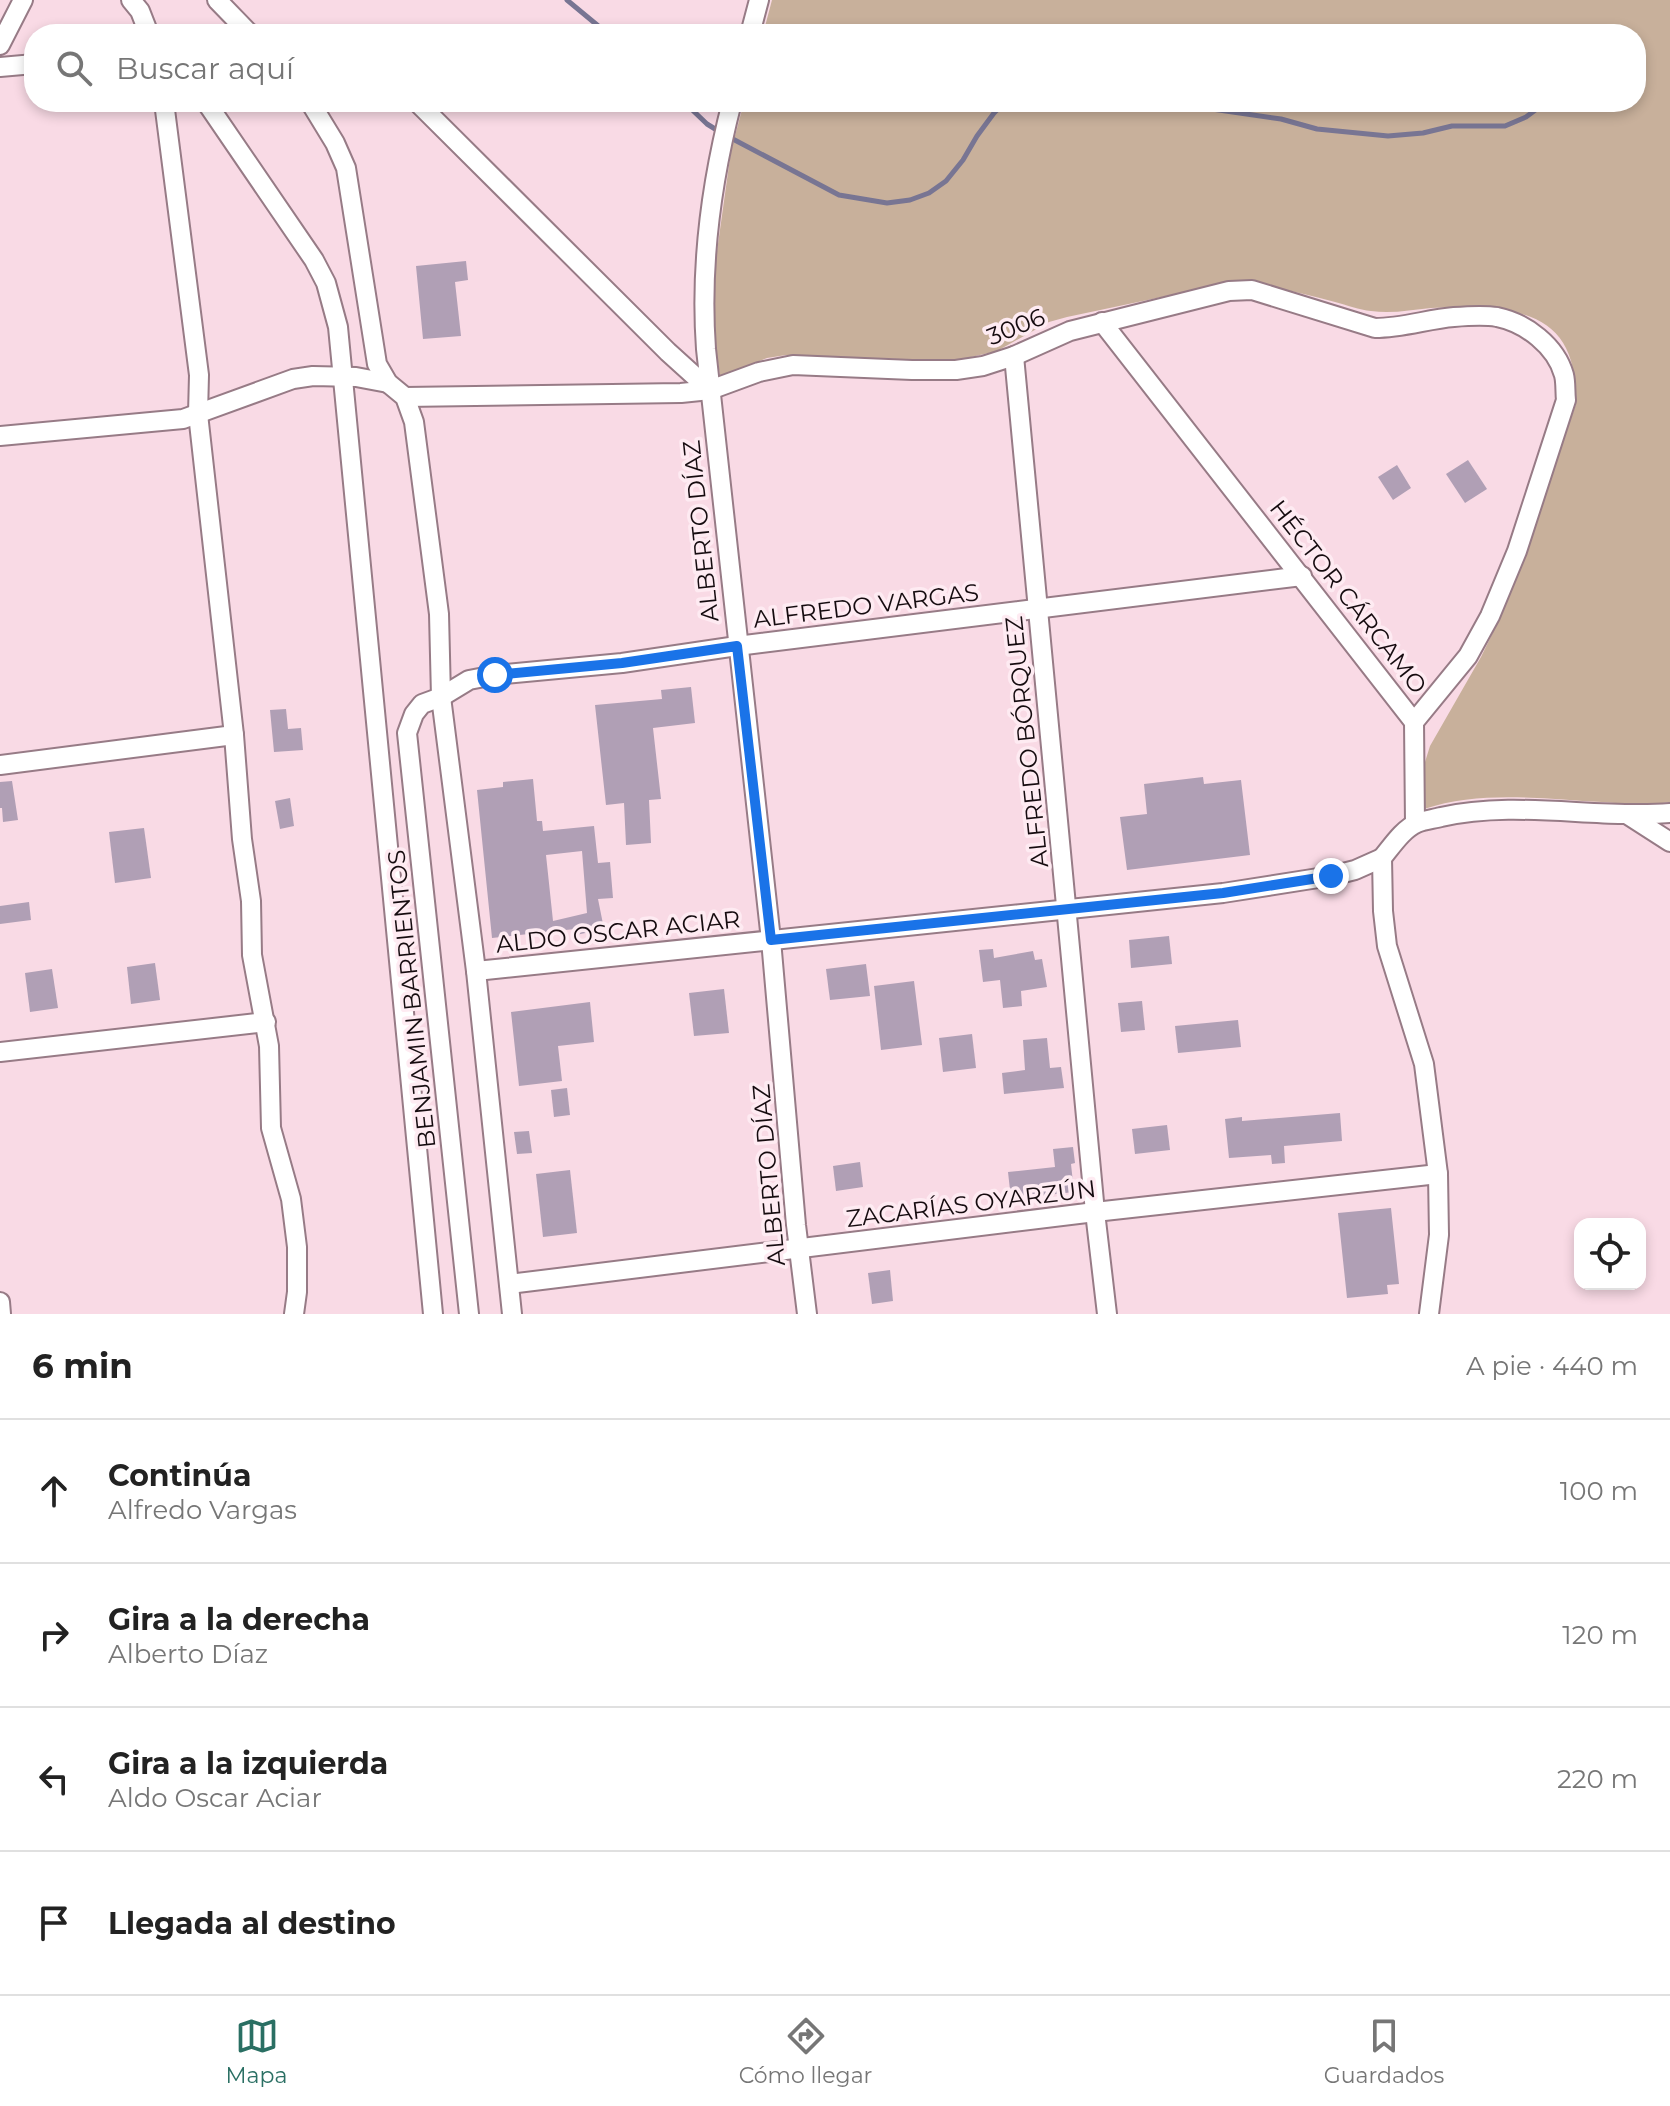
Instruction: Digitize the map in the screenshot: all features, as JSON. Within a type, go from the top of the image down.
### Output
[{"type":"street","points":[[0,45],[23,0]]},
{"type":"street","points":[[131,0],[145,24]]},
{"type":"street","points":[[217,0],[240,24]]},
{"type":"street","points":[[753,24],[759,0]]},
{"type":"street","points":[[0,67],[24,65]]},
{"type":"street","points":[[165,112],[199,375],[198,414],[251,901],[252,955],[269,1046],[271,1128],[291,1199],[297,1247],[294,1314]]},
{"type":"street","points":[[213,112],[314,260],[326,283],[338,327],[433,1314]]},
{"type":"street","points":[[316,112],[346,168],[377,364],[388,383],[405,397],[414,422],[439,614],[441,697],[476,971],[512,1314]]},
{"type":"street","points":[[427,112],[657,342],[710,390]]},
{"type":"street","name":"ALBERTO DÍAZ","points":[[729,112],[709,216],[703,308],[771,940],[807,1314]]},
{"type":"street","name":"3006","points":[[405,397],[710,390],[759,372],[793,365],[956,370],[983,366],[1014,356],[1070,331],[1229,291],[1252,290],[1375,328],[1397,328],[1453,317],[1497,317],[1525,328],[1542,339],[1564,375],[1566,400],[1517,551],[1490,616],[1468,656],[1414,722]]},
{"type":"street","name":"HÉCTOR CÁRCAMO","points":[[1102,322],[1414,722],[1415,823]]},
{"type":"street","name":"ALFREDO BÓRQUEZ","points":[[1014,356],[1107,1314]]},
{"type":"street","points":[[0,436],[183,419],[293,379],[313,376],[356,377],[388,383]]},
{"type":"street","name":"ALFREDO VARGAS","points":[[441,697],[469,680],[482,677],[622,663],[1302,576]]},
{"type":"street","name":"BENJAMIN BARRIENTOS","points":[[441,697],[422,704],[414,714],[407,733],[469,1314]]},
{"type":"street","points":[[0,765],[234,735]]},
{"type":"street","points":[[1429,1314],[1439,1235],[1438,1174],[1424,1064],[1387,946],[1382,858],[1415,823],[1464,812],[1492,809],[1628,815],[1670,813]]},
{"type":"street","points":[[1628,815],[1670,842]]},
{"type":"street","name":"ALDO OSCAR ACIAR","points":[[476,971],[1223,893],[1331,876],[1382,858]]},
{"type":"street","points":[[0,1052],[266,1022]]},
{"type":"street","name":"ZACARÍAS OYARZÚN","points":[[509,1284],[1095,1212],[1438,1174]]},
{"type":"street","points":[[0,1302],[1,1314]]},
{"type":"shaded area","points":[[772,0],[1670,0],[1670,802],[1636,804],[1490,798],[1468,799],[1424,809],[1425,762],[1430,746],[1499,620],[1576,404],[1570,358],[1551,329],[1537,320],[1498,309],[1371,311],[1282,289],[1228,283],[1049,322],[997,351],[954,361],[786,355],[767,358],[720,376],[712,287],[731,151],[741,112],[1646,112],[1646,24],[766,24]]},
{"type":"building","points":[[466,261],[468,280],[455,282],[461,336],[423,339],[416,266]]},
{"type":"building","points":[[1468,460],[1487,489],[1465,503],[1446,474]]},
{"type":"building","points":[[1397,465],[1411,488],[1393,500],[1378,477]]},
{"type":"building","points":[[691,687],[695,723],[653,728],[661,799],[649,800],[651,843],[626,845],[624,803],[606,805],[595,705],[662,699],[661,690]]},
{"type":"building","points":[[286,709],[288,729],[301,728],[303,750],[274,752],[270,710]]},
{"type":"building","points":[[1203,777],[1204,784],[1241,780],[1250,855],[1127,870],[1120,817],[1147,814],[1144,784]]},
{"type":"building","points":[[533,779],[537,821],[542,821],[543,831],[594,826],[598,863],[610,862],[613,898],[598,899],[604,929],[576,935],[575,929],[492,938],[477,790],[503,787],[503,782]],"holes":[[[582,851],[587,913],[553,921],[546,855]]]},
{"type":"building","points":[[12,781],[18,820],[3,822],[0,782]]},
{"type":"building","points":[[290,798],[294,826],[280,829],[275,801]]},
{"type":"building","points":[[144,828],[151,878],[115,883],[109,832]]},
{"type":"building","points":[[29,902],[31,920],[0,924],[0,906]]},
{"type":"building","points":[[1169,936],[1172,964],[1131,968],[1129,940]]},
{"type":"building","points":[[993,949],[994,958],[1033,951],[1035,960],[1042,959],[1047,987],[1021,991],[1022,1006],[1003,1008],[1000,980],[983,982],[979,950]]},
{"type":"building","points":[[155,963],[160,1000],[131,1004],[127,967]]},
{"type":"building","points":[[866,964],[870,996],[830,1000],[826,969]]},
{"type":"building","points":[[52,969],[58,1008],[30,1012],[25,973]]},
{"type":"building","points":[[914,981],[922,1045],[881,1050],[874,986]]},
{"type":"building","points":[[724,989],[729,1033],[694,1036],[689,993]]},
{"type":"building","points":[[1142,1001],[1145,1030],[1121,1032],[1118,1003]]},
{"type":"building","points":[[590,1002],[594,1042],[558,1046],[562,1081],[519,1086],[511,1012]]},
{"type":"building","points":[[1238,1020],[1241,1047],[1178,1053],[1175,1026]]},
{"type":"building","points":[[972,1034],[976,1068],[943,1072],[939,1038]]},
{"type":"building","points":[[1047,1038],[1050,1068],[1061,1067],[1064,1088],[1004,1094],[1002,1073],[1025,1070],[1023,1040]]},
{"type":"building","points":[[567,1088],[570,1115],[554,1117],[551,1090]]},
{"type":"building","points":[[1340,1113],[1342,1141],[1284,1146],[1285,1163],[1272,1164],[1271,1155],[1229,1158],[1225,1119],[1242,1117],[1242,1121]]},
{"type":"building","points":[[1167,1125],[1170,1150],[1135,1154],[1132,1129]]},
{"type":"building","points":[[529,1131],[532,1153],[517,1154],[514,1132]]},
{"type":"building","points":[[1073,1147],[1074,1192],[1011,1199],[1008,1172],[1055,1167],[1053,1149]]},
{"type":"building","points":[[860,1162],[863,1187],[836,1191],[833,1166]]},
{"type":"building","points":[[570,1170],[577,1233],[543,1237],[536,1174]]},
{"type":"building","points":[[1391,1208],[1399,1284],[1387,1285],[1388,1294],[1347,1298],[1338,1213]]},
{"type":"building","points":[[890,1270],[893,1301],[872,1304],[868,1273]]},
{"type":"waterway","points":[[567,0],[596,24]]},
{"type":"waterway","points":[[694,112],[720,132]]},
{"type":"waterway","points":[[729,137],[839,195],[887,203],[910,200],[929,193],[946,181],[995,112]]},
{"type":"waterway","points":[[1233,112],[1281,119],[1317,129],[1388,136],[1423,133],[1452,126],[1505,126],[1533,112]]},
{"type":"route","points":[[495,675],[622,663],[737,646],[771,940],[1223,893],[1331,876]]}]
